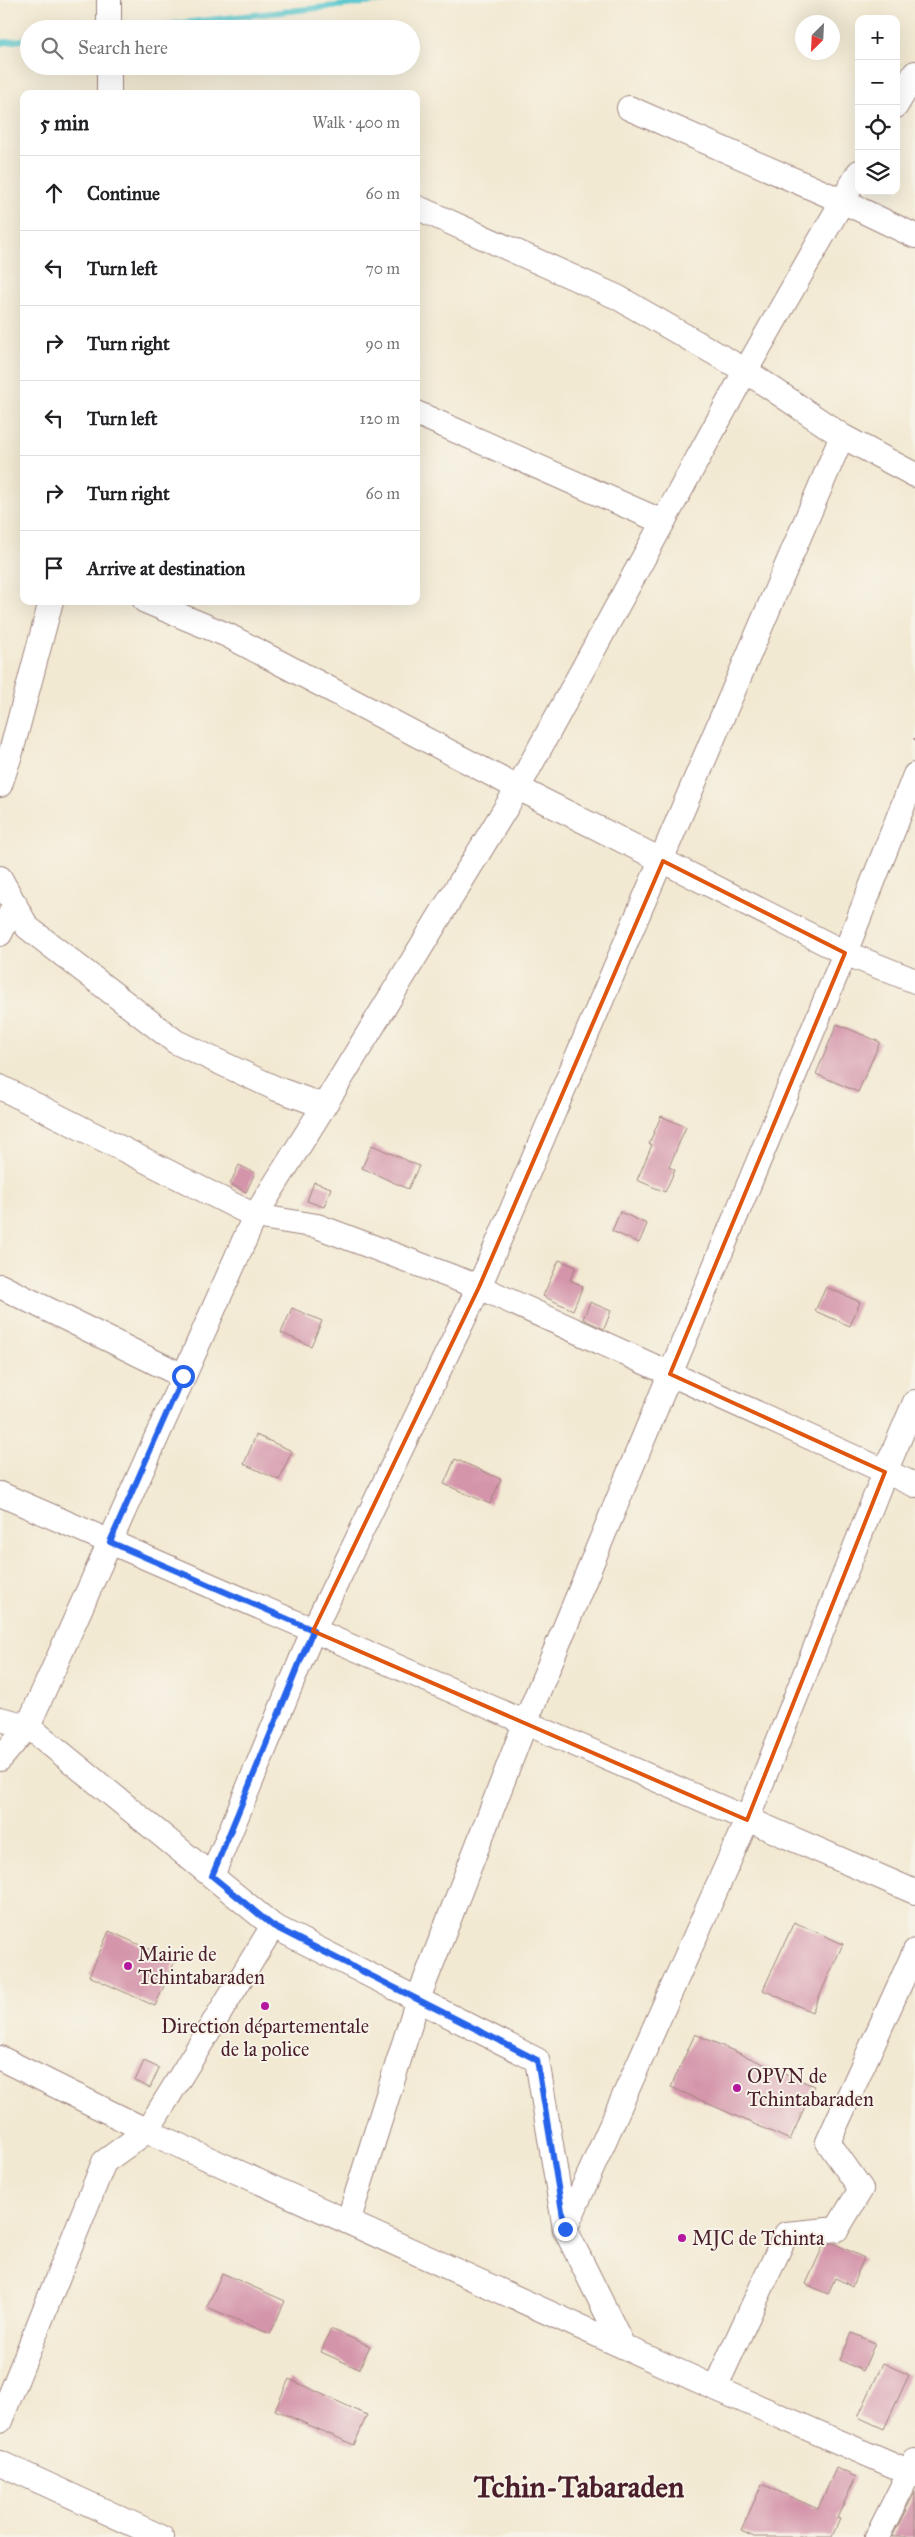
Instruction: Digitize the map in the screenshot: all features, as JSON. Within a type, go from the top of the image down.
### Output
[{"type":"street","points":[[109,0],[109,20]]},
{"type":"street","points":[[897,105],[915,73]]},
{"type":"street","points":[[109,75],[109,90]]},
{"type":"street","points":[[629,108],[842,201],[915,236]]},
{"type":"street","points":[[0,1760],[28,1726],[255,1216],[518,788],[746,371],[855,179]]},
{"type":"street","points":[[420,209],[617,297],[746,371],[842,436],[915,475]]},
{"type":"street","points":[[420,415],[663,522]]},
{"type":"street","points":[[212,1876],[313,1630],[480,1287],[663,861],[842,436]]},
{"type":"street","points":[[0,785],[11,752],[50,605]]},
{"type":"street","points":[[155,605],[227,635],[518,788],[845,953],[915,981]]},
{"type":"street","points":[[348,2222],[418,1999],[526,1721],[845,953],[915,775]]},
{"type":"street","points":[[0,878],[27,927],[176,1042],[278,1089],[324,1106]]},
{"type":"street","points":[[0,934],[15,904]]},
{"type":"street","points":[[0,1087],[255,1216],[317,1226],[480,1287],[915,1485]]},
{"type":"street","points":[[0,1286],[183,1376]]},
{"type":"street","points":[[565,2229],[747,1820],[885,1472],[915,1402]]},
{"type":"street","points":[[0,1494],[526,1721],[747,1820],[915,1892]]},
{"type":"street","points":[[0,1719],[28,1726],[273,1926],[537,2060],[565,2229],[623,2346]]},
{"type":"street","points":[[0,2421],[104,2162],[146,2131],[273,1926]]},
{"type":"street","points":[[715,2388],[786,2234],[837,2229],[861,2189],[828,2142],[915,1951]]},
{"type":"street","points":[[0,2058],[146,2131],[715,2388],[913,2470],[877,2537]]},
{"type":"street","points":[[0,2463],[160,2537]]},
{"type":"highlighted area","points":[[663,861],[845,953],[670,1374],[885,1472],[747,1820],[313,1631],[479,1287]]},
{"type":"building","points":[[837,1024],[880,1042],[858,1092],[816,1074]]},
{"type":"building","points":[[661,1116],[686,1127],[669,1167],[675,1170],[665,1192],[637,1180],[652,1145],[649,1144]]},
{"type":"building","points":[[372,1145],[419,1166],[408,1189],[362,1168]]},
{"type":"building","points":[[239,1165],[255,1173],[246,1192],[230,1184]]},
{"type":"building","points":[[314,1182],[331,1188],[324,1207],[307,1201]]},
{"type":"building","points":[[620,1212],[647,1224],[639,1243],[612,1231]]},
{"type":"building","points":[[559,1260],[576,1267],[570,1280],[583,1286],[573,1310],[543,1296]]},
{"type":"building","points":[[826,1287],[860,1302],[850,1326],[815,1311]]},
{"type":"building","points":[[590,1302],[611,1311],[604,1329],[583,1319]]},
{"type":"building","points":[[292,1308],[322,1321],[311,1346],[281,1333]]},
{"type":"building","points":[[256,1435],[292,1451],[279,1480],[244,1464]]},
{"type":"building","points":[[455,1459],[501,1479],[490,1504],[444,1484]]},
{"type":"building","points":[[794,1922],[843,1944],[812,2012],[763,1990]]},
{"type":"building","points":[[109,1931],[175,1961],[155,2006],[89,1976]]},
{"type":"building","points":[[695,2034],[814,2086],[790,2140],[671,2087]]},
{"type":"building","points":[[144,2061],[159,2068],[150,2088],[135,2081]]},
{"type":"building","points":[[833,2243],[864,2258],[852,2286],[835,2278],[828,2294],[806,2284],[824,2244]]},
{"type":"building","points":[[222,2273],[285,2301],[270,2334],[207,2307]]},
{"type":"building","points":[[331,2329],[370,2346],[359,2369],[321,2352]]},
{"type":"building","points":[[852,2333],[875,2343],[863,2371],[840,2360]]},
{"type":"building","points":[[883,2363],[909,2375],[884,2429],[858,2417]]},
{"type":"building","points":[[289,2379],[367,2415],[354,2445],[275,2410]]},
{"type":"building","points":[[836,2468],[856,2477],[837,2518],[840,2519],[832,2537],[754,2537],[741,2531],[762,2484],[818,2509]]},
{"type":"building","points":[[915,2492],[915,2537],[892,2537]]},
{"type":"waterway","points":[[209,20],[391,0]]},
{"type":"waterway","points":[[0,43],[20,40]]},
{"type":"place","name":"Mairie de Tchintabaraden","points":[[128,1966]]},
{"type":"place","name":"Direction départementale de la police","points":[[265,2006]]},
{"type":"place","name":"OPVN de Tchintabaraden","points":[[737,2088]]},
{"type":"place","name":"MJC de Tchinta","points":[[682,2238]]},
{"type":"district","name":"Tchin-Tabaraden","points":[[579,2487]]},
{"type":"route","points":[[183,1376],[110,1542],[313,1630],[212,1876],[273,1926],[537,2060],[565,2229]]}]
